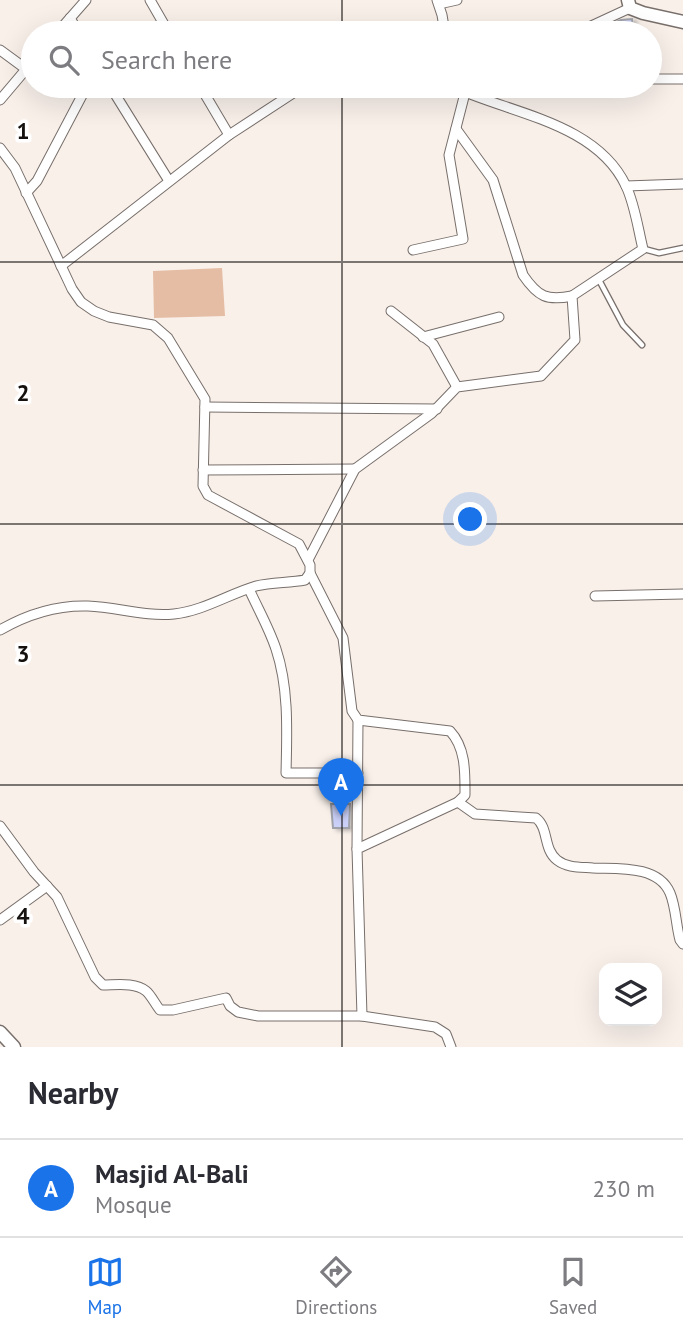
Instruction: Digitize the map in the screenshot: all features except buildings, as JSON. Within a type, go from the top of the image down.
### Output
[{"type":"main road","points":[[629,4],[643,13],[683,22]]},
{"type":"main road","points":[[0,1032],[14,1047]]},
{"type":"street","points":[[67,21],[86,0]]},
{"type":"street","points":[[150,0],[162,21]]},
{"type":"street","points":[[442,21],[438,2],[457,0]]},
{"type":"street","points":[[598,21],[629,4]]},
{"type":"street","points":[[0,50],[21,65]]},
{"type":"street","points":[[0,100],[21,75]]},
{"type":"street","points":[[662,79],[683,79]]},
{"type":"street","points":[[26,193],[37,181],[81,98]]},
{"type":"street","points":[[117,98],[169,181]]},
{"type":"street","points":[[207,98],[229,135]]},
{"type":"street","points":[[61,266],[229,135],[286,98]]},
{"type":"street","points":[[413,250],[463,239],[449,155],[464,98]]},
{"type":"street","points":[[456,129],[493,180],[523,275],[531,287],[547,298],[572,296],[643,249],[626,187],[607,158],[581,138],[533,116],[480,98]]},
{"type":"street","points":[[0,148],[15,168],[81,302],[109,317],[140,321],[162,331],[169,338],[205,399],[203,486],[208,495],[299,544],[308,560],[310,573],[343,638],[352,711],[358,720],[357,849],[362,1016]]},
{"type":"street","points":[[626,187],[683,184]]},
{"type":"street","points":[[308,560],[355,469],[437,408],[457,387],[541,376],[575,340],[572,296]]},
{"type":"street","points":[[391,311],[433,344],[457,387]]},
{"type":"street","points":[[424,337],[499,317]]},
{"type":"street","points":[[205,407],[437,408]]},
{"type":"street","points":[[203,470],[355,469]]},
{"type":"street","points":[[0,630],[18,620],[61,607],[89,606],[150,614],[176,614],[204,607],[258,585],[305,580],[310,573]]},
{"type":"street","points":[[249,589],[276,648],[283,681],[287,731],[286,773],[358,773]]},
{"type":"street","points":[[595,596],[683,594]]},
{"type":"street","points":[[357,849],[458,802],[465,795],[466,773],[459,740],[450,731],[358,720]]},
{"type":"street","points":[[458,802],[475,814],[536,818],[543,823],[550,852],[556,860],[567,865],[630,870],[652,874],[662,879],[670,893],[683,944]]},
{"type":"street","points":[[0,827],[57,897],[95,977],[103,985],[136,985],[147,992],[160,1010],[173,1010],[226,998],[230,1006],[238,1012],[258,1016],[362,1016],[435,1027],[446,1034],[451,1047]]},
{"type":"street","points":[[0,920],[47,886]]},
{"type":"lane","points":[[643,249],[659,253],[683,248]]},
{"type":"lane","points":[[598,277],[623,325],[642,345]]},
{"type":"shaded area","points":[[222,268],[225,316],[154,318],[153,271]]},
{"type":"place","name":"Masjid Al-Bali","points":[[341,816]]}]
